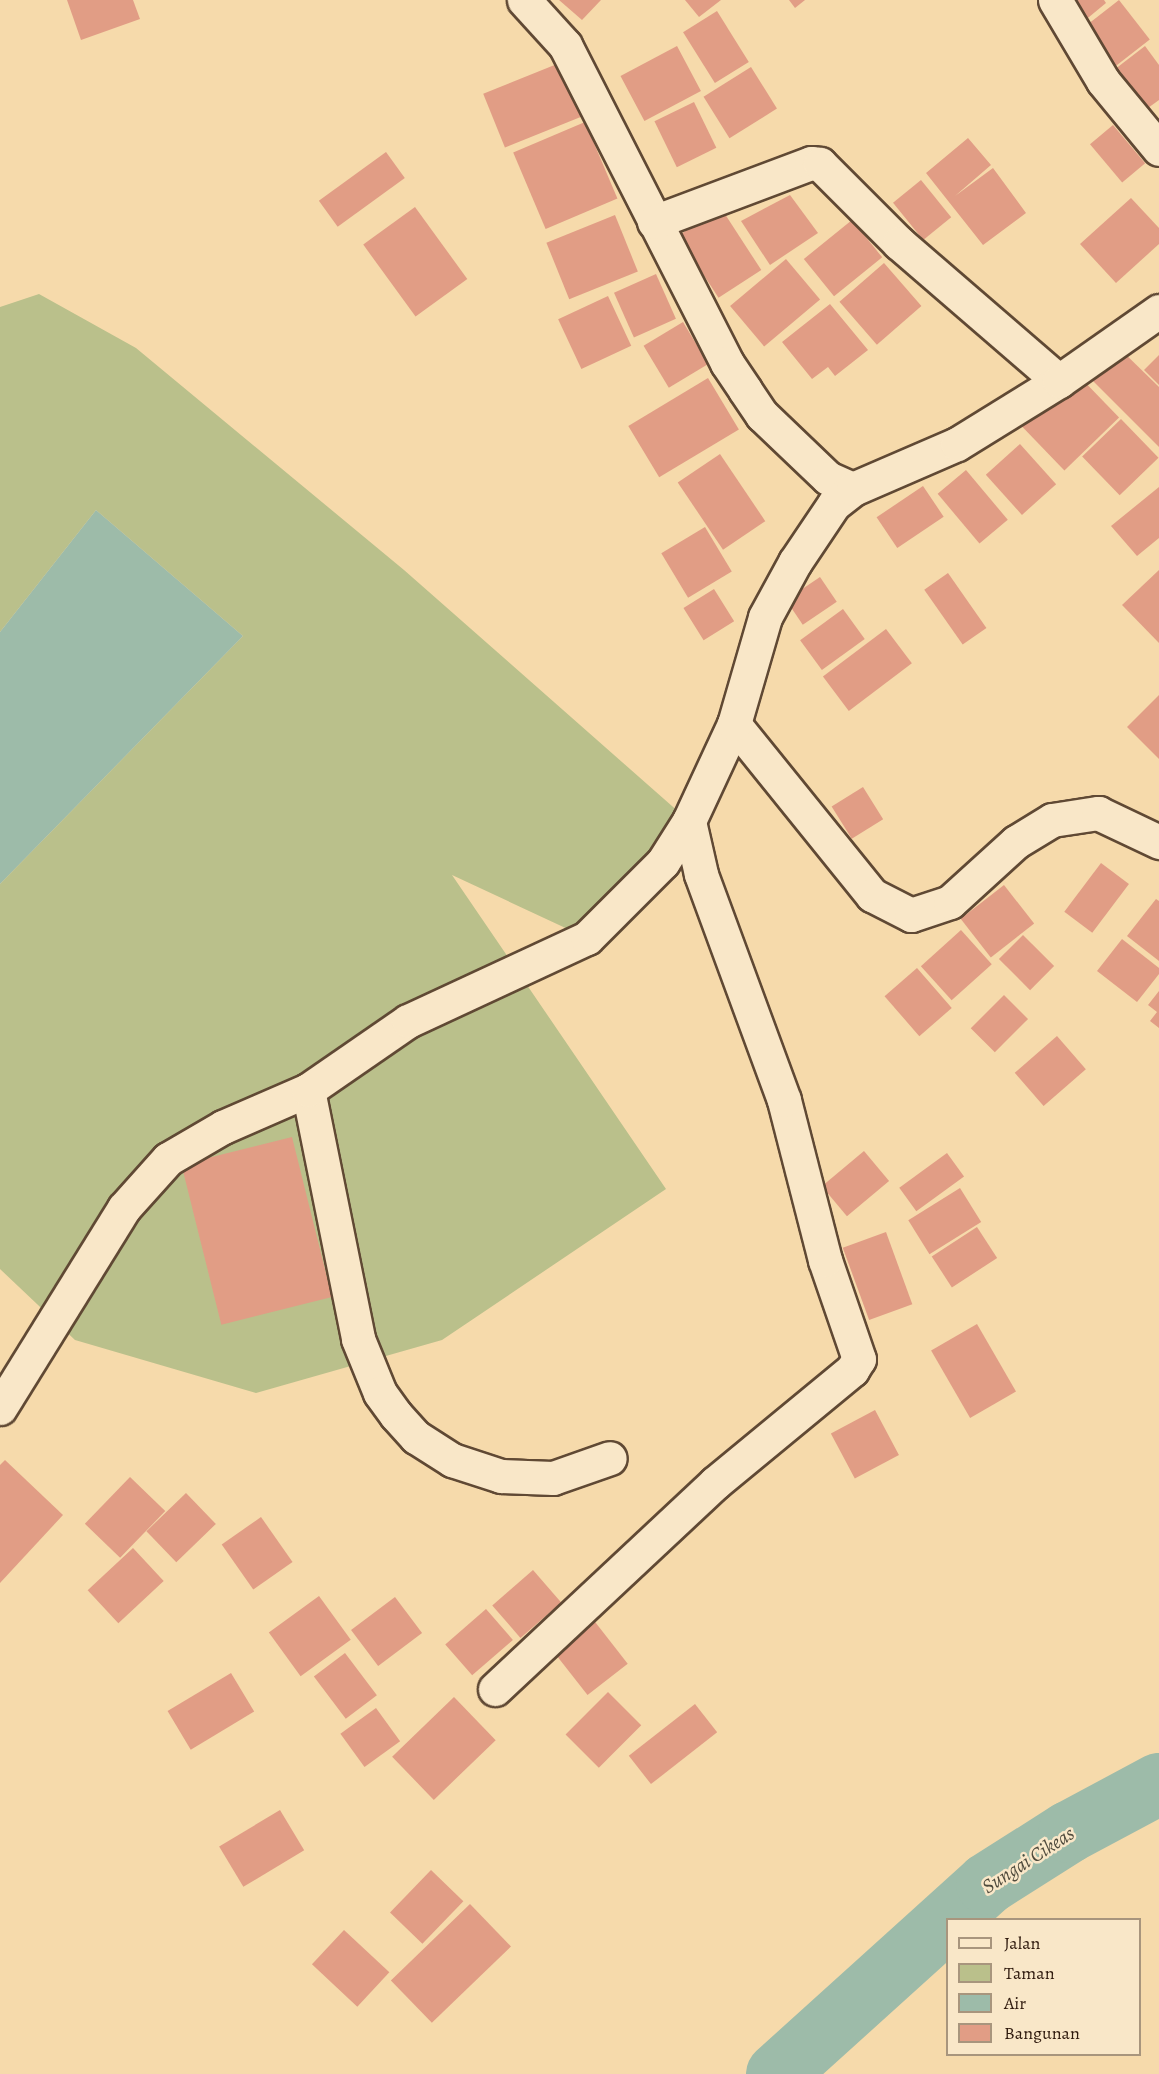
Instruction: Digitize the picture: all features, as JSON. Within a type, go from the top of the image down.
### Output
[{"type":"street","points":[[524,0],[566,45],[727,363],[762,415],[828,478],[854,489]]},
{"type":"street","points":[[1055,0],[1103,81],[1159,149]]},
{"type":"street","points":[[654,222],[811,163],[820,164],[899,243],[1059,381]]},
{"type":"street","points":[[0,1408],[124,1208],[168,1159],[223,1127],[308,1090],[408,1021],[587,938],[663,862],[689,821],[734,724],[765,617],[816,530],[834,504],[854,489],[957,444],[1059,381],[1159,311]]},
{"type":"street","points":[[734,724],[872,895],[911,915],[950,902],[1016,842],[1052,820],[1098,813],[1159,842]]},
{"type":"street","points":[[495,1689],[715,1483],[852,1370],[859,1359],[825,1260],[784,1100],[701,874],[689,821]]},
{"type":"street","points":[[308,1090],[358,1339],[380,1393],[396,1415],[416,1437],[452,1460],[501,1476],[553,1478],[610,1458]]},
{"type":"green space","points":[[39,294],[136,348],[404,570],[689,821],[587,938],[452,875],[666,1189],[442,1340],[256,1393],[75,1340],[0,1269],[0,884],[243,636],[96,510],[0,632],[0,307]]},
{"type":"water","points":[[96,510],[243,636],[0,884],[0,632]]},
{"type":"building","points":[[67,0],[133,0],[140,19],[81,40]]},
{"type":"building","points":[[559,0],[601,0],[582,20]]},
{"type":"building","points":[[685,0],[721,0],[699,17]]},
{"type":"building","points":[[789,0],[805,0],[795,8]]},
{"type":"building","points":[[1066,0],[1104,0],[1106,3],[1083,22]]},
{"type":"building","points":[[1119,0],[1150,39],[1115,66],[1084,27]]},
{"type":"building","points":[[717,11],[749,62],[715,83],[683,32]]},
{"type":"building","points":[[677,46],[701,91],[644,121],[620,76]]},
{"type":"building","points":[[1145,46],[1159,65],[1159,100],[1141,113],[1110,73]]},
{"type":"building","points":[[562,62],[584,116],[505,148],[483,94]]},
{"type":"building","points":[[751,67],[777,109],[729,138],[704,97]]},
{"type":"building","points":[[694,102],[716,148],[677,167],[654,121]]},
{"type":"building","points":[[585,122],[617,198],[546,229],[513,152]]},
{"type":"building","points":[[1113,125],[1145,163],[1122,183],[1090,144]]},
{"type":"building","points":[[968,138],[991,165],[955,196],[993,168],[1026,213],[983,245],[926,173]]},
{"type":"building","points":[[386,152],[405,178],[338,227],[319,201]]},
{"type":"building","points":[[921,180],[951,217],[923,240],[893,203]]},
{"type":"building","points":[[790,195],[818,233],[770,265],[741,221]]},
{"type":"building","points":[[1131,198],[1159,228],[1159,244],[1116,283],[1080,244]]},
{"type":"building","points":[[415,207],[467,279],[416,317],[363,245]]},
{"type":"building","points":[[721,208],[761,270],[719,298],[678,236]]},
{"type":"building","points":[[615,215],[638,272],[569,299],[546,243]]},
{"type":"building","points":[[852,220],[882,257],[834,296],[804,259]]},
{"type":"building","points":[[786,259],[820,300],[764,347],[730,306]]},
{"type":"building","points":[[884,263],[921,306],[877,345],[839,302]]},
{"type":"building","points":[[656,274],[676,319],[634,337],[614,293]]},
{"type":"building","points":[[608,296],[631,346],[581,369],[558,319]]},
{"type":"building","points":[[830,304],[868,350],[835,376],[828,367],[812,379],[782,342]]},
{"type":"building","points":[[683,322],[708,364],[669,388],[644,346]]},
{"type":"building","points":[[1115,344],[1159,387],[1159,447],[1085,373]]},
{"type":"building","points":[[1159,355],[1159,385],[1144,370]]},
{"type":"building","points":[[1076,373],[1119,418],[1064,470],[1021,426]]},
{"type":"building","points":[[708,378],[739,429],[659,477],[628,426]]},
{"type":"building","points":[[1121,419],[1159,458],[1120,495],[1082,457]]},
{"type":"building","points":[[1020,444],[1056,484],[1022,515],[986,475]]},
{"type":"building","points":[[720,454],[765,521],[723,550],[678,483]]},
{"type":"building","points":[[966,470],[1008,520],[979,544],[938,494]]},
{"type":"building","points":[[923,486],[944,517],[897,548],[877,517]]},
{"type":"building","points":[[1159,487],[1159,538],[1137,556],[1111,526]]},
{"type":"building","points":[[705,527],[732,572],[688,598],[661,553]]},
{"type":"building","points":[[1159,570],[1159,643],[1122,605]]},
{"type":"building","points":[[948,573],[986,628],[963,645],[924,590]]},
{"type":"building","points":[[820,577],[837,602],[803,625],[786,600]]},
{"type":"building","points":[[714,589],[734,621],[704,640],[683,608]]},
{"type":"building","points":[[843,609],[865,639],[822,670],[800,640]]},
{"type":"building","points":[[886,629],[912,663],[849,711],[823,677]]},
{"type":"building","points":[[1159,695],[1159,759],[1127,727]]},
{"type":"building","points":[[863,787],[883,819],[852,839],[832,807]]},
{"type":"building","points":[[1101,863],[1129,884],[1092,933],[1064,912]]},
{"type":"building","points":[[1004,885],[1034,924],[991,957],[961,919]]},
{"type":"building","points":[[1156,899],[1159,901],[1159,961],[1127,936]]},
{"type":"building","points":[[961,930],[992,964],[952,1000],[921,966]]},
{"type":"building","points":[[1023,935],[1054,966],[1030,990],[999,959]]},
{"type":"building","points":[[1122,939],[1159,968],[1159,974],[1137,1002],[1097,971]]},
{"type":"building","points":[[917,968],[952,1008],[919,1036],[885,996]]},
{"type":"building","points":[[1159,991],[1159,1028],[1150,1021],[1157,1012],[1148,1005]]},
{"type":"building","points":[[1004,995],[1028,1019],[995,1052],[971,1028]]},
{"type":"building","points":[[1057,1036],[1086,1069],[1044,1106],[1015,1073]]},
{"type":"building","points":[[292,1137],[332,1297],[221,1325],[181,1165]]},
{"type":"building","points":[[864,1151],[889,1181],[847,1216],[822,1186]]},
{"type":"building","points":[[947,1153],[964,1176],[916,1211],[899,1188]]},
{"type":"building","points":[[960,1188],[981,1222],[929,1254],[908,1220]]},
{"type":"building","points":[[977,1227],[997,1258],[952,1287],[932,1256]]},
{"type":"building","points":[[886,1232],[912,1304],[869,1320],[843,1248]]},
{"type":"building","points":[[977,1324],[1016,1392],[970,1418],[931,1350]]},
{"type":"building","points":[[875,1410],[899,1455],[855,1479],[831,1433]]},
{"type":"building","points":[[5,1460],[63,1515],[0,1583],[0,1465]]},
{"type":"building","points":[[130,1477],[165,1511],[120,1558],[85,1524]]},
{"type":"building","points":[[186,1493],[216,1524],[176,1562],[146,1531]]},
{"type":"building","points":[[261,1517],[293,1562],[253,1590],[222,1545]]},
{"type":"building","points":[[133,1548],[164,1581],[118,1623],[88,1590]]},
{"type":"building","points":[[533,1570],[561,1602],[520,1638],[492,1605]]},
{"type":"building","points":[[319,1596],[351,1640],[301,1676],[269,1632]]},
{"type":"building","points":[[395,1597],[422,1633],[378,1666],[351,1630]]},
{"type":"building","points":[[486,1609],[513,1640],[472,1675],[445,1644]]},
{"type":"building","points":[[592,1618],[628,1664],[588,1695],[552,1649]]},
{"type":"building","points":[[345,1653],[377,1695],[346,1719],[314,1676]]},
{"type":"building","points":[[231,1673],[254,1712],[191,1750],[168,1711]]},
{"type":"building","points":[[608,1692],[641,1725],[599,1768],[566,1734]]},
{"type":"building","points":[[454,1697],[496,1740],[434,1800],[392,1757]]},
{"type":"building","points":[[695,1704],[717,1732],[651,1784],[629,1756]]},
{"type":"building","points":[[376,1708],[400,1741],[365,1767],[340,1734]]},
{"type":"building","points":[[280,1810],[304,1850],[243,1887],[219,1847]]},
{"type":"building","points":[[431,1870],[463,1901],[422,1944],[390,1912]]},
{"type":"building","points":[[470,1904],[511,1946],[432,2023],[391,1980]]},
{"type":"building","points":[[344,1930],[389,1972],[357,2007],[312,1964]]},
{"type":"waterway","name":"Sungai Cikeas","points":[[949,1918],[987,1884],[1069,1832],[1159,1784]]},
{"type":"waterway","name":"Sungai Cikeas","points":[[777,2074],[946,1921]]}]
